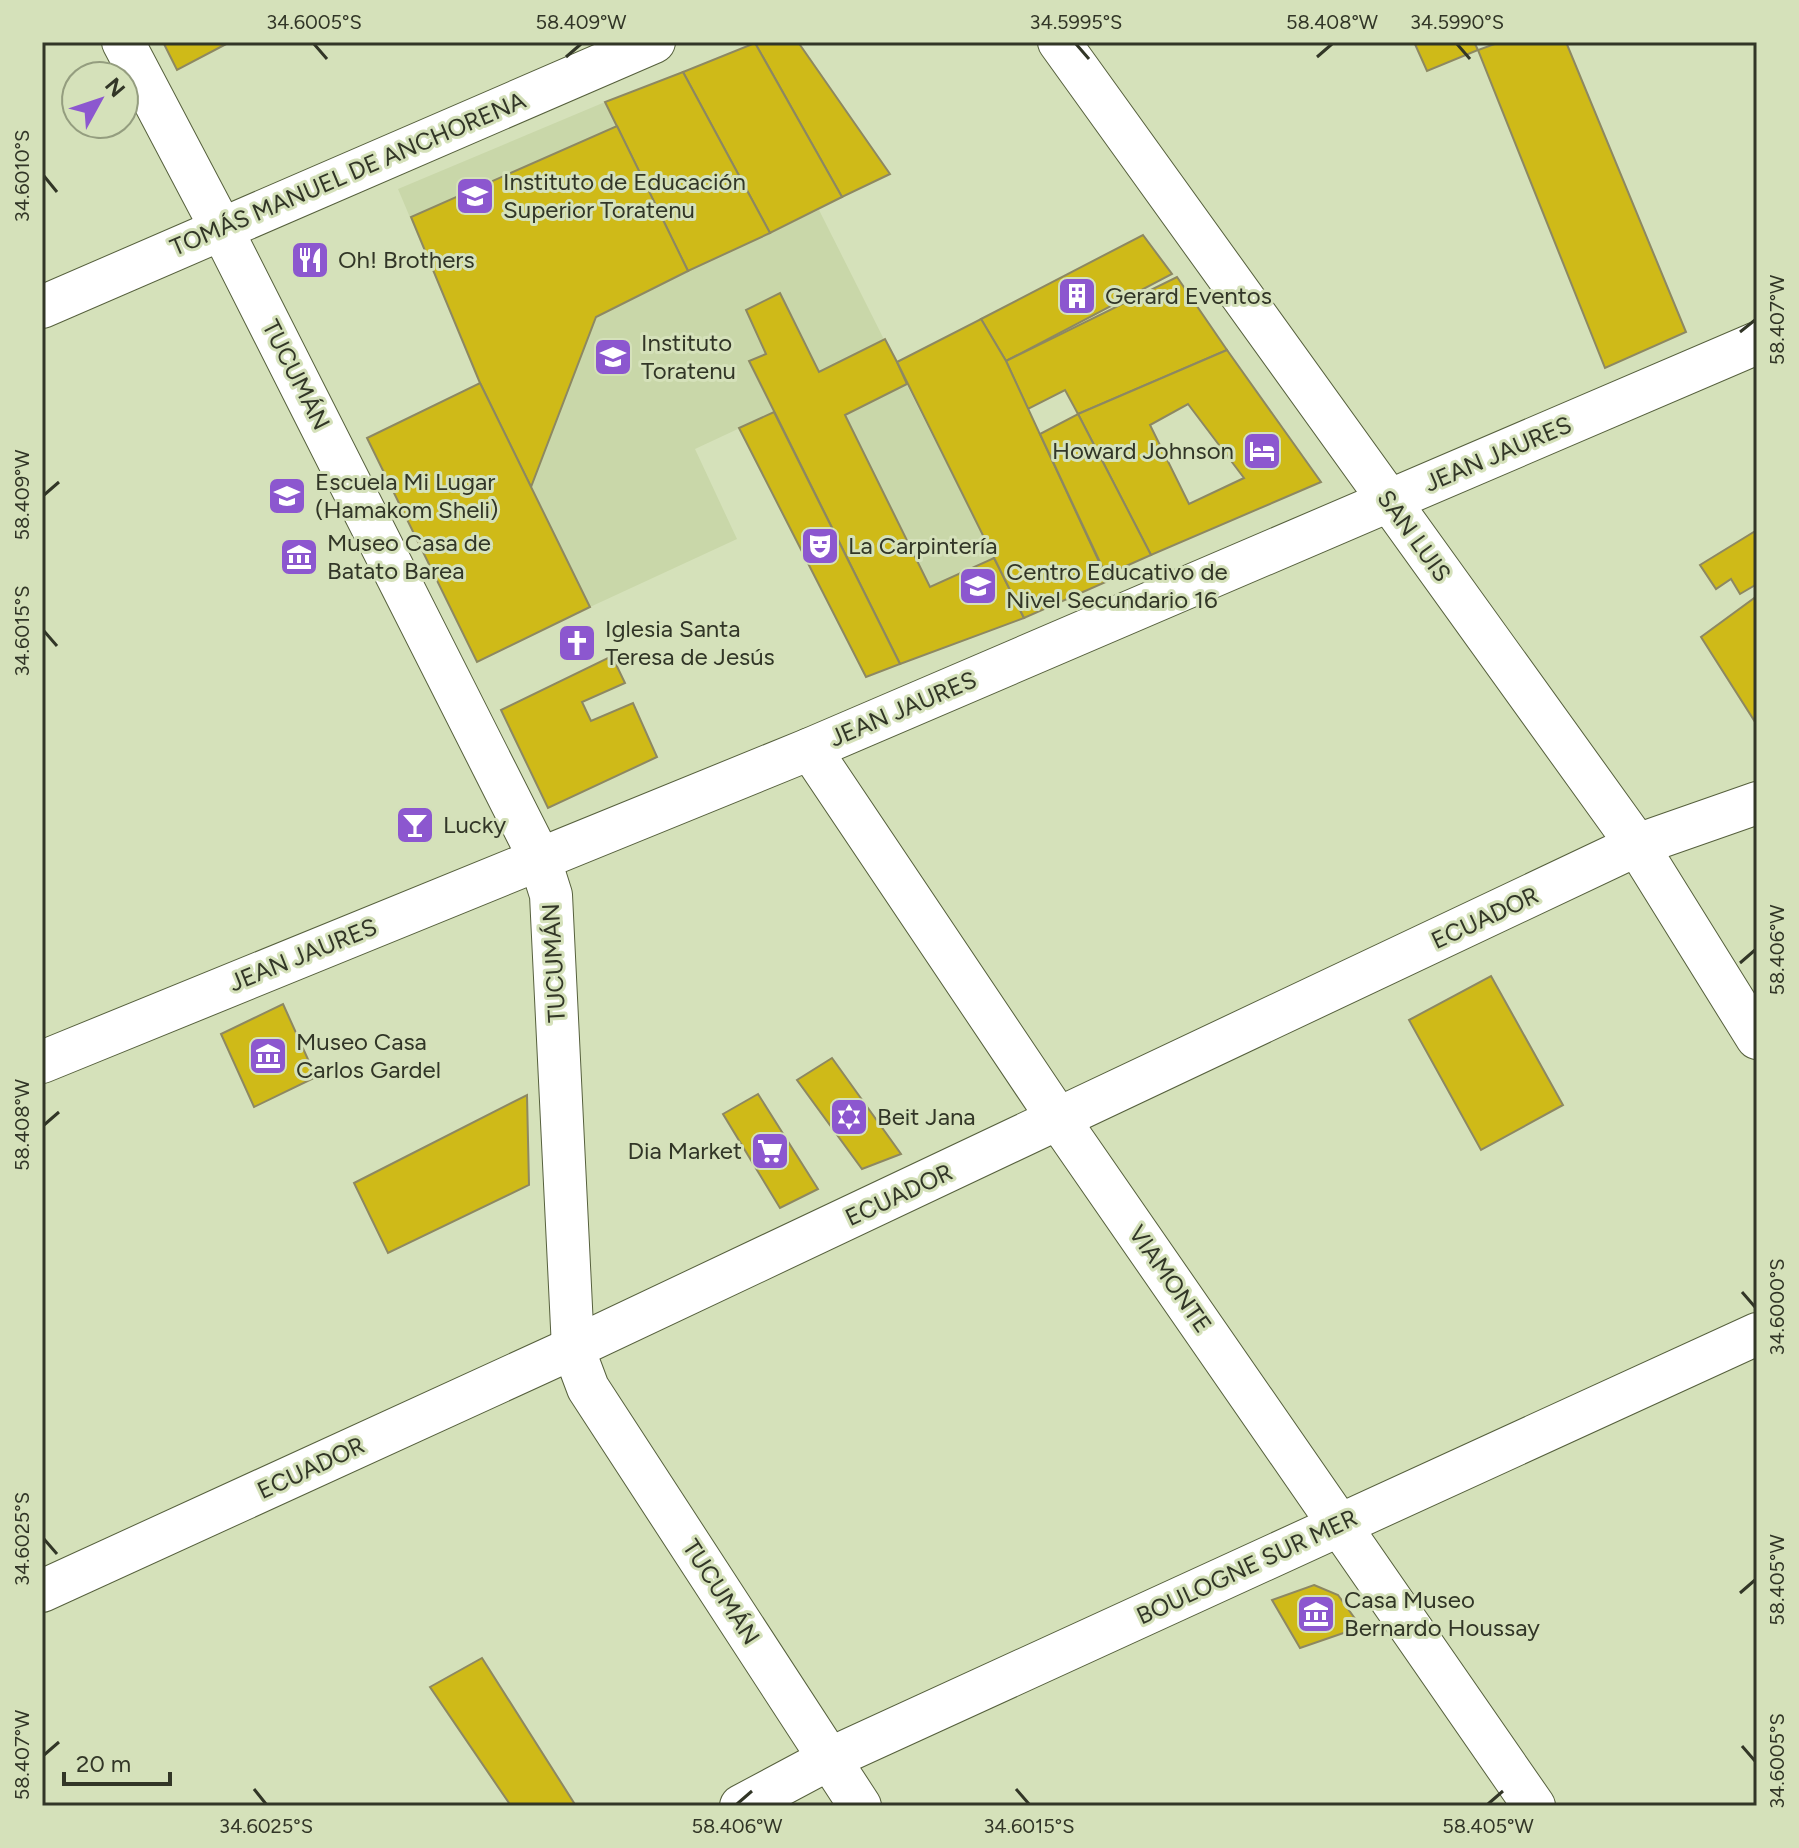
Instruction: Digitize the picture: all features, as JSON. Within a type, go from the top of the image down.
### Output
[{"type":"street","name":"TUCUMÁN","points":[[123,42],[221,228],[539,857],[551,895],[573,1348],[588,1388],[860,1806]]},
{"type":"street","name":"TOMÁS MANUEL DE ANCHORENA","points":[[42,307],[654,42]]},
{"type":"street","name":"SAN LUIS","points":[[1059,42],[1637,845],[1757,1038]]},
{"type":"street","name":"JEAN JAURES","points":[[42,1062],[810,749],[1757,343]]},
{"type":"street","name":"VIAMONTE","points":[[810,749],[1059,1120],[1534,1806]]},
{"type":"street","name":"ECUADOR","points":[[42,1591],[573,1348],[1637,845],[1757,803]]},
{"type":"street","name":"BOULOGNE SUR MER","points":[[741,1806],[829,1759],[1757,1334]]},
{"type":"shaded area","name":"Instituto Toratenu","points":[[605,102],[688,271],[819,210],[1024,618],[900,664],[774,412],[695,449],[737,539],[590,607],[480,383],[398,189]]},
{"type":"building","points":[[163,42],[230,42],[177,70]]},
{"type":"building","points":[[798,42],[890,174],[842,197],[755,43]]},
{"type":"building","points":[[1414,42],[1474,42],[1478,50],[1427,71]]},
{"type":"building","points":[[1500,42],[1566,42],[1686,332],[1605,368],[1478,50]]},
{"type":"building","points":[[755,43],[842,197],[770,233],[683,72]]},
{"type":"building","points":[[683,72],[770,233],[688,271],[605,102]]},
{"type":"building","points":[[617,126],[688,271],[596,317],[531,487],[480,383],[411,217]]},
{"type":"building","name":"Gerard Eventos","points":[[1143,235],[1172,274],[1006,361],[981,319]]},
{"type":"building","points":[[1177,277],[1227,350],[1078,414],[1065,390],[1028,409],[1006,361]]},
{"type":"building","points":[[780,293],[819,372],[885,339],[897,362],[907,384],[845,415],[930,587],[994,558],[1024,618],[900,664],[749,361],[766,354],[746,310]]},
{"type":"building","points":[[981,319],[1006,361],[1108,581],[1024,618],[897,362]]},
{"type":"building","name":"Howard Johnson","points":[[1227,350],[1321,482],[1151,555],[1078,414]],"holes":[[[1188,404],[1244,478],[1189,504],[1150,425]]]},
{"type":"building","points":[[480,383],[590,607],[477,662],[367,438]]},
{"type":"building","name":"La Carpintería","points":[[774,412],[900,664],[866,677],[739,428]]},
{"type":"building","points":[[1078,414],[1151,555],[1106,575],[1040,434]]},
{"type":"building","points":[[1757,530],[1757,584],[1740,594],[1731,579],[1716,589],[1700,565]]},
{"type":"building","points":[[1757,596],[1757,725],[1701,637]]},
{"type":"building","points":[[612,656],[625,683],[582,702],[591,721],[633,703],[657,757],[548,808],[501,710]]},
{"type":"building","points":[[1491,976],[1563,1105],[1481,1150],[1409,1020]]},
{"type":"building","name":"Museo Casa Carlos Gardel","points":[[283,1004],[316,1077],[254,1107],[221,1034]]},
{"type":"building","name":"Beit Jana","points":[[832,1058],[901,1154],[862,1169],[797,1080]]},
{"type":"building","name":"Dia Market","points":[[758,1094],[818,1189],[780,1208],[723,1114]]},
{"type":"building","points":[[527,1095],[529,1185],[388,1253],[354,1183]]},
{"type":"building","name":"Casa Museo Bernardo Houssay","points":[[1314,1585],[1338,1595],[1361,1627],[1300,1648],[1272,1600]]},
{"type":"building","points":[[482,1658],[576,1806],[511,1806],[430,1687]]},
{"type":"place","name":"Instituto de Educación Superior Toratenu","points":[[475,196]]},
{"type":"place","name":"Oh! Brothers","points":[[310,260]]},
{"type":"place","name":"Gerard Eventos","points":[[1077,296]]},
{"type":"place","name":"Instituto Toratenu","points":[[613,357]]},
{"type":"place","name":"Howard Johnson","points":[[1262,451]]},
{"type":"place","name":"Escuela Mi Lugar (Hamakom Sheli)","points":[[287,496]]},
{"type":"place","name":"La Carpintería","points":[[820,546]]},
{"type":"place","name":"Museo Casa de Batato Barea","points":[[299,557]]},
{"type":"place","name":"Centro Educativo de Nivel Secundario 16","points":[[978,586]]},
{"type":"place","name":"Iglesia Santa Teresa de Jesús","points":[[577,643]]},
{"type":"place","name":"Lucky","points":[[415,825]]},
{"type":"place","name":"Museo Casa Carlos Gardel","points":[[268,1056]]},
{"type":"place","name":"Beit Jana","points":[[849,1117]]},
{"type":"place","name":"Dia Market","points":[[770,1151]]},
{"type":"place","name":"Casa Museo Bernardo Houssay","points":[[1316,1614]]}]
